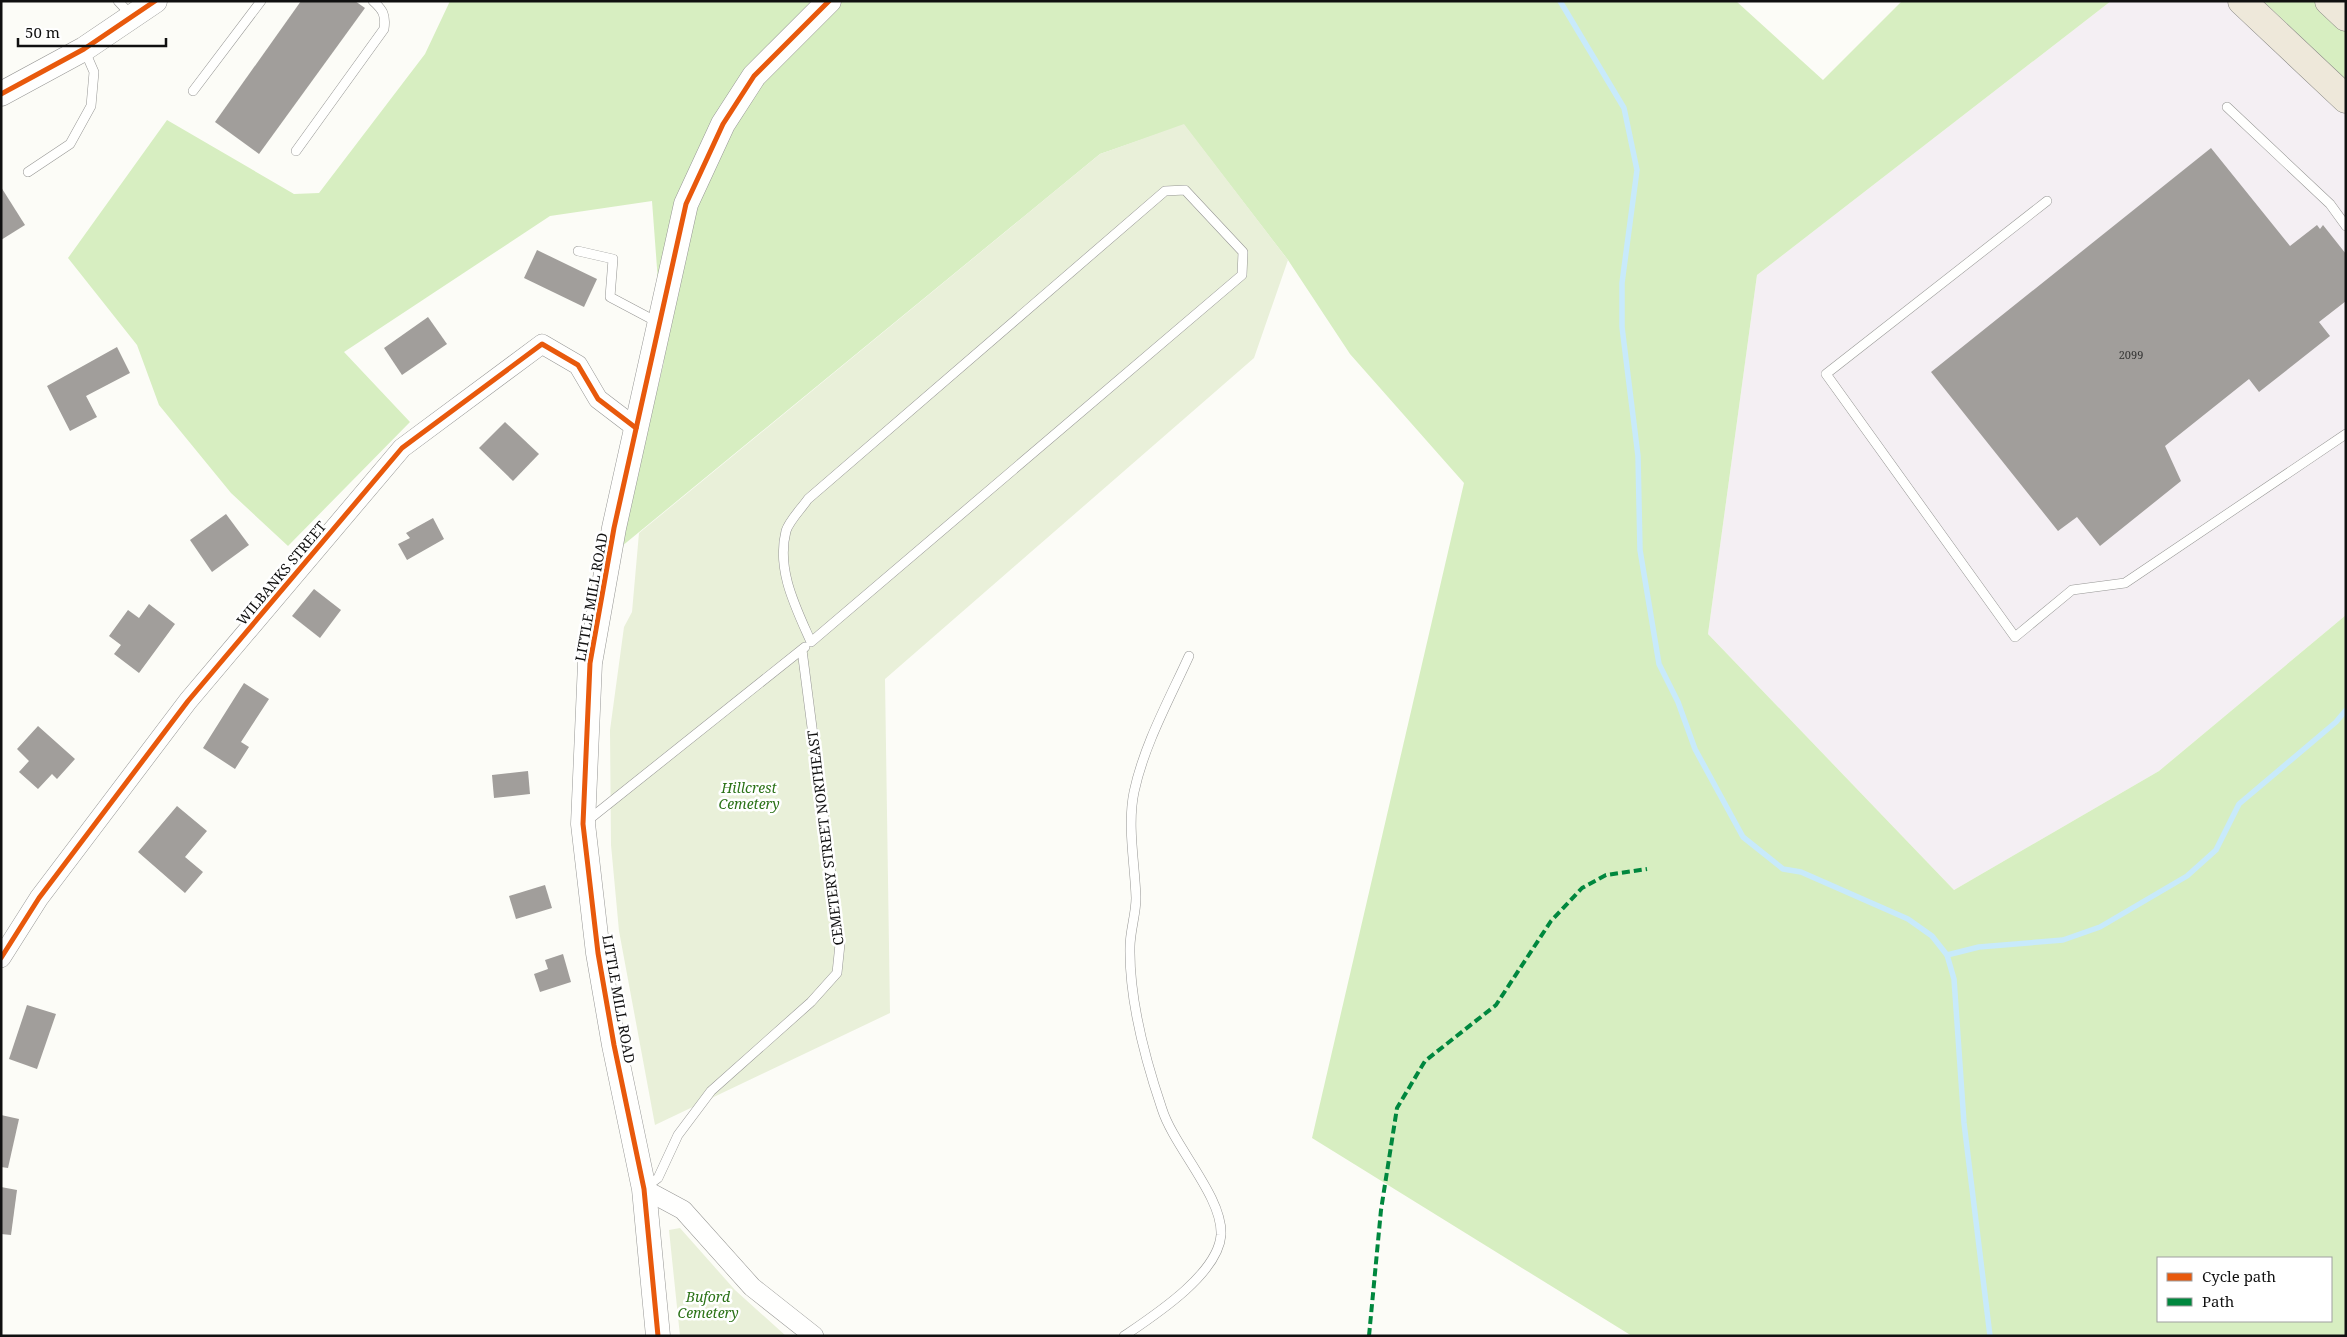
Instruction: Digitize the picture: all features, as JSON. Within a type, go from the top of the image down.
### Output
[{"type":"main road","points":[[2242,1],[2346,99]]},
{"type":"main road","points":[[2329,1],[2346,16]]},
{"type":"street","points":[[2,91],[84,49],[126,9],[154,1]]},
{"type":"street","name":"LITTLE MILL ROAD","points":[[658,1336],[644,1189],[614,1045],[598,953],[583,824],[590,663],[614,528],[686,204],[723,124],[754,76],[829,1]]},
{"type":"street","name":"WILBANKS STREET","points":[[1,958],[39,898],[188,701],[402,448],[542,344],[578,365],[598,399],[636,428]]},
{"type":"street","points":[[644,1189],[683,1210],[752,1287],[814,1336]]},
{"type":"lane","points":[[194,91],[261,1]]},
{"type":"lane","points":[[296,151],[384,29],[386,18],[382,8],[373,1]]},
{"type":"lane","points":[[28,172],[70,144],[91,106],[94,72],[84,49]]},
{"type":"lane","points":[[2227,107],[2330,204],[2346,226]]},
{"type":"lane","points":[[583,824],[812,642],[1242,275],[1243,252],[1185,190],[1165,191],[808,499],[786,530],[784,560],[787,583],[812,642]]},
{"type":"lane","points":[[2046,201],[1826,374],[2015,637],[2072,590],[2125,583],[2346,434]]},
{"type":"lane","points":[[578,251],[613,259],[610,297],[659,323]]},
{"type":"lane","name":"CEMETERY STREET NORTHEAST","points":[[644,1189],[658,1178],[678,1135],[711,1091],[811,1002],[837,973],[840,944],[802,650]]},
{"type":"lane","points":[[1124,1336],[1189,1286],[1206,1270],[1217,1252],[1221,1234],[1216,1212],[1206,1188],[1171,1131],[1162,1111],[1137,1019],[1130,946],[1136,901],[1132,832],[1134,794],[1143,760],[1189,656]]},
{"type":"shaded area","points":[[2111,1],[2263,1],[2346,80],[2346,615],[2159,771],[1954,890],[1708,634],[1757,275]]},
{"type":"green space","points":[[450,1],[1736,1],[1823,80],[1902,1],[2111,1],[1757,275],[1708,634],[1954,890],[2159,771],[2346,615],[2346,1336],[1632,1336],[1312,1138],[1464,483],[1350,354],[1288,260],[1184,125],[1100,154],[616,551],[664,362],[652,201],[550,216],[344,352],[410,422],[288,546],[231,493],[159,405],[137,345],[68,258],[167,120],[294,194],[319,193],[425,54]]},
{"type":"green space","points":[[2263,1],[2346,1],[2346,80]]},
{"type":"green space","name":"Hillcrest Cemetery","points":[[1184,124],[1288,260],[1254,358],[885,679],[890,1013],[655,1125],[619,931],[611,845],[610,730],[624,627],[632,612],[639,533],[1100,154]]},
{"type":"green space","name":"Buford Cemetery","points":[[680,1228],[735,1290],[786,1336],[680,1336],[669,1230]]},
{"type":"building","points":[[301,1],[355,1],[365,8],[259,154],[215,122]]},
{"type":"building","points":[[2211,148],[2290,246],[2317,225],[2320,229],[2323,225],[2346,254],[2346,301],[2319,322],[2330,336],[2259,392],[2249,379],[2165,446],[2181,481],[2100,546],[2077,517],[2058,531],[1931,372]]},
{"type":"building","points":[[1,187],[25,225],[1,240]]},
{"type":"building","points":[[537,250],[597,279],[584,307],[524,278]]},
{"type":"building","points":[[428,317],[447,344],[402,375],[384,348]]},
{"type":"building","points":[[117,347],[130,373],[86,396],[97,417],[70,431],[47,386]]},
{"type":"building","points":[[505,422],[539,454],[513,481],[479,448]]},
{"type":"building","points":[[226,514],[249,545],[212,572],[190,540]]},
{"type":"building","points":[[433,518],[444,539],[407,560],[398,544],[410,538],[406,533]]},
{"type":"building","points":[[314,589],[341,610],[320,638],[292,616]]},
{"type":"building","points":[[149,604],[175,624],[139,673],[114,654],[121,645],[109,636],[128,610],[139,618]]},
{"type":"building","points":[[244,683],[269,699],[241,742],[249,747],[235,769],[203,748]]},
{"type":"building","points":[[38,726],[75,759],[57,779],[52,774],[38,789],[19,772],[29,761],[17,749]]},
{"type":"building","points":[[528,771],[530,794],[494,798],[492,775]]},
{"type":"building","points":[[177,806],[207,831],[185,857],[203,872],[185,893],[138,852]]},
{"type":"building","points":[[545,885],[552,908],[516,919],[509,896]]},
{"type":"building","points":[[563,954],[571,982],[540,992],[534,974],[548,969],[545,960]]},
{"type":"building","points":[[27,1005],[56,1014],[37,1069],[9,1059]]},
{"type":"building","points":[[1,1115],[19,1119],[8,1168],[1,1167]]},
{"type":"building","points":[[1,1187],[17,1190],[11,1235],[1,1234]]},
{"type":"waterway","points":[[1560,1],[1624,108],[1637,170],[1622,283],[1622,327],[1638,456],[1640,550],[1659,664],[1678,702],[1695,749],[1743,837],[1783,869],[1801,872],[1908,919],[1932,936],[1947,955],[1954,979],[1964,1123],[1990,1336]]},
{"type":"waterway","points":[[1947,955],[1979,947],[2063,940],[2100,927],[2187,876],[2216,850],[2239,804],[2336,722],[2346,710]]},
{"type":"marked path","points":[[1369,1336],[1381,1210],[1397,1108],[1425,1061],[1496,1005],[1551,921],[1582,888],[1606,875],[1647,869]]},
{"type":"cycle path","points":[[1,94],[84,49],[155,1]]},
{"type":"cycle path","points":[[658,1336],[644,1189],[614,1045],[598,953],[583,824],[590,663],[614,528],[686,204],[723,124],[754,76],[829,1]]},
{"type":"cycle path","points":[[1,958],[39,898],[188,701],[402,448],[542,344],[578,365],[598,399],[636,428]]}]
